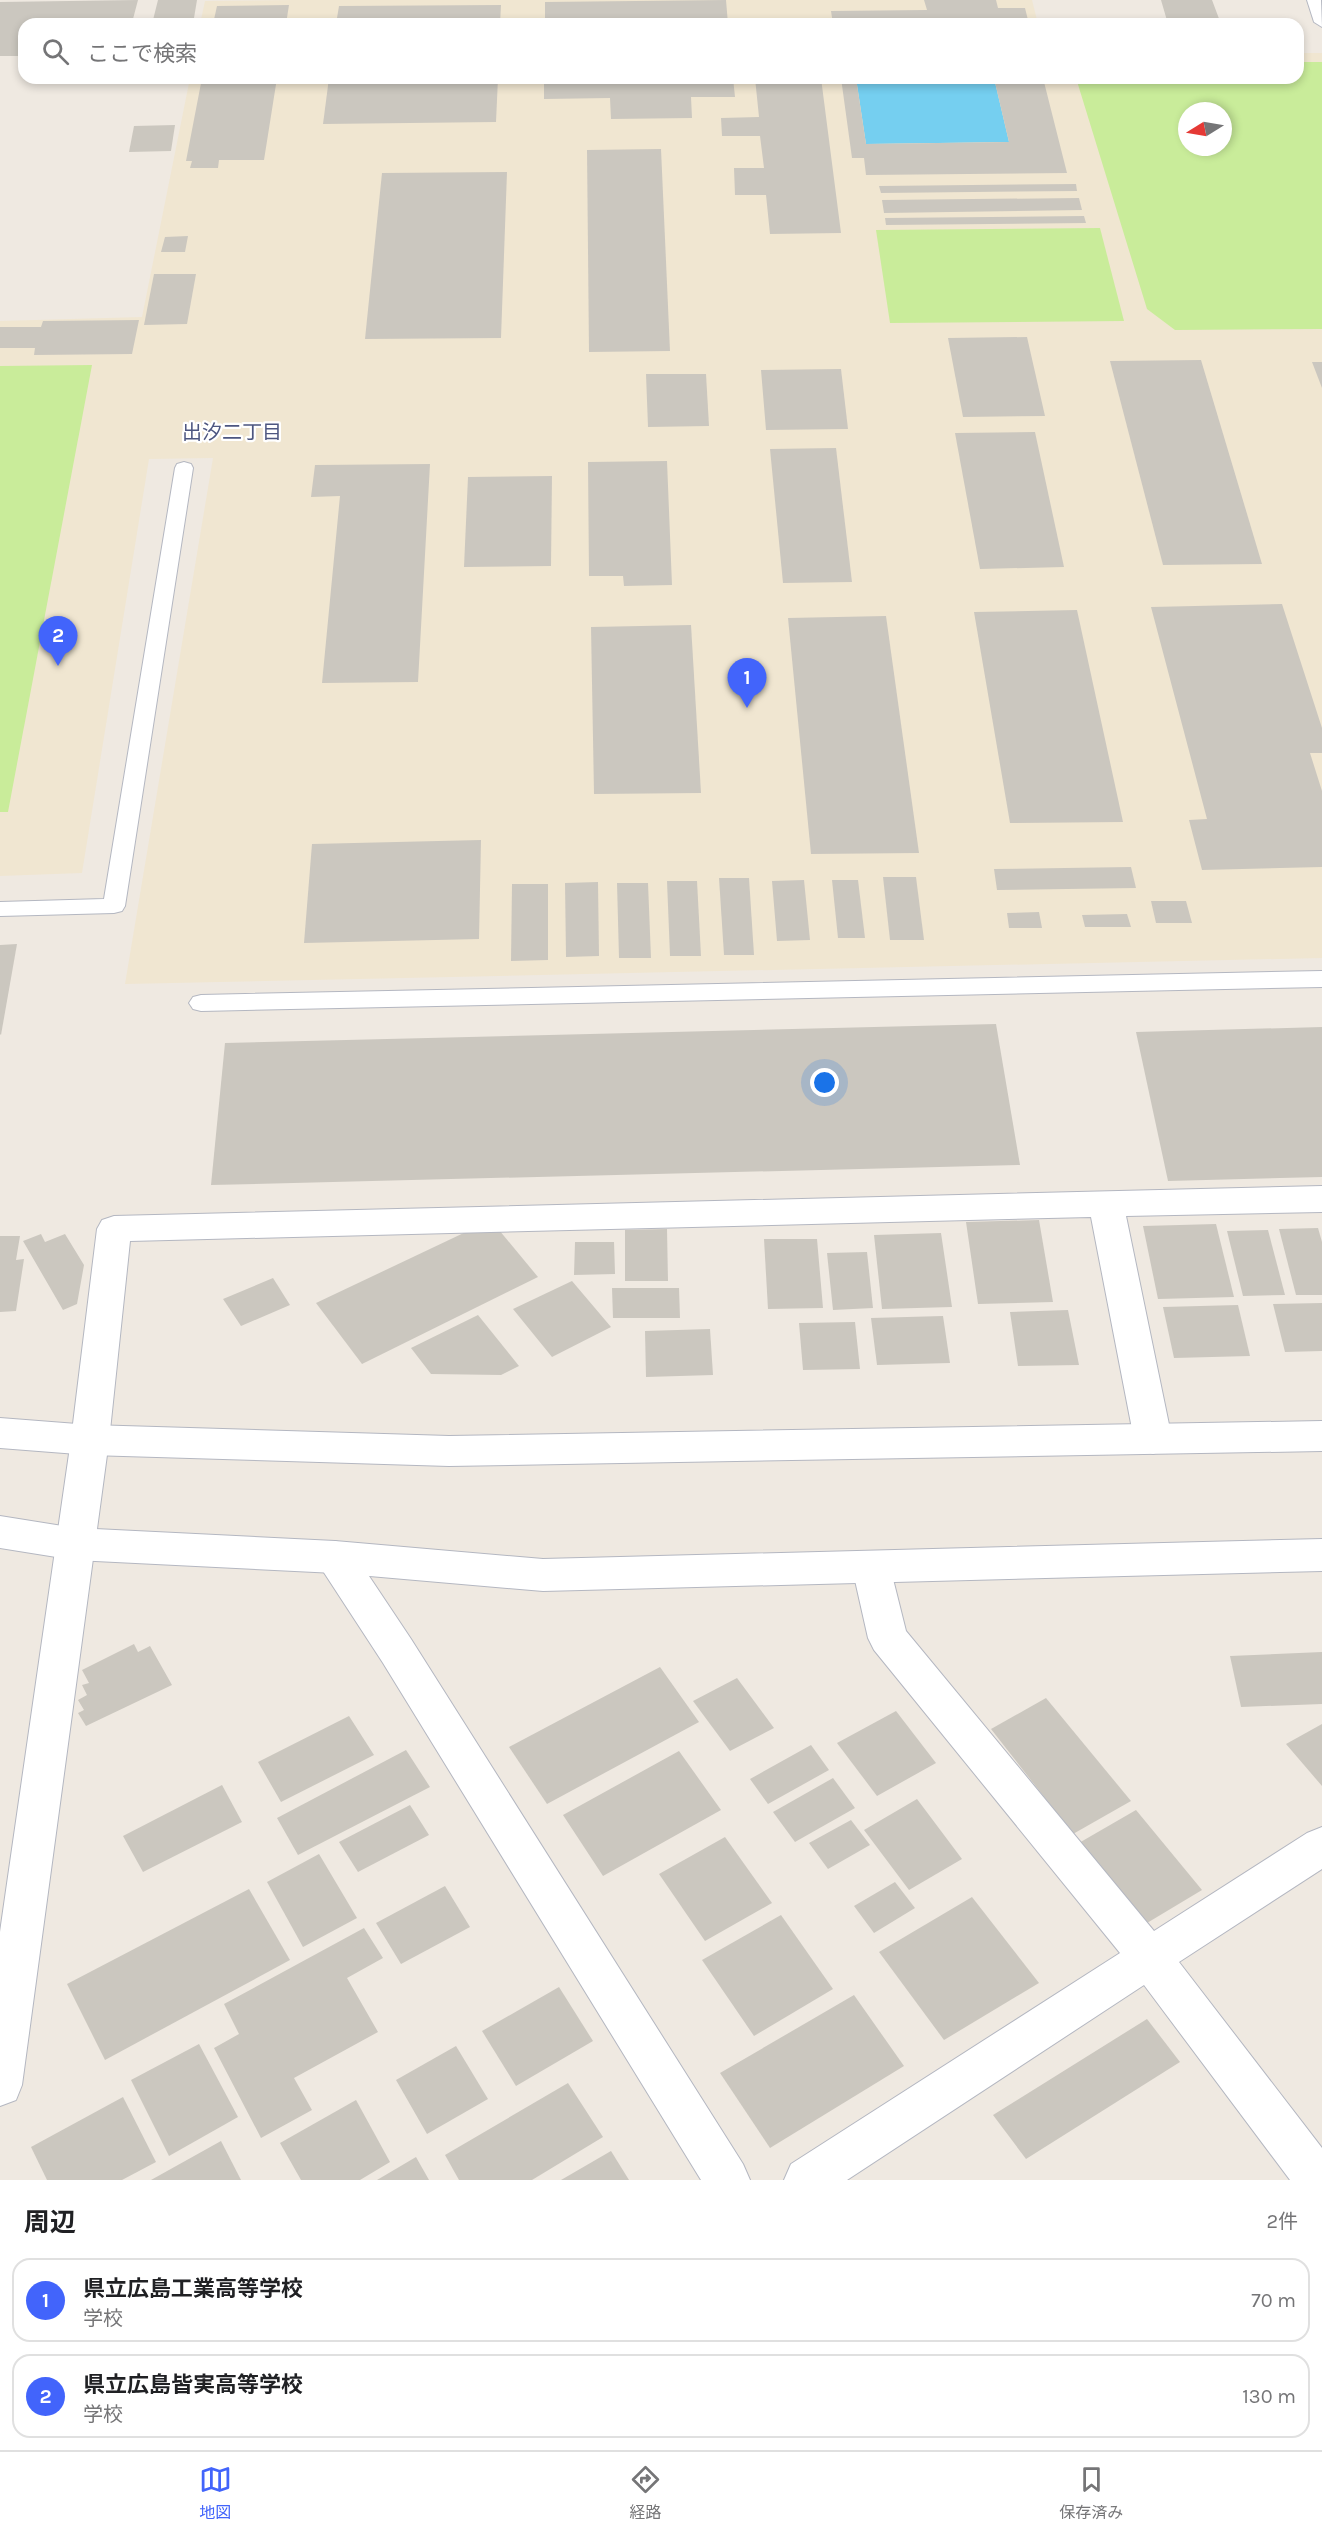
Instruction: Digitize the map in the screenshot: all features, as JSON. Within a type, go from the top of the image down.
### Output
[{"type":"street","points":[[0,2085],[90,1440],[114,1228],[1322,1199]]},
{"type":"street","points":[[1106,1204],[1153,1439]]},
{"type":"street","points":[[0,1433],[90,1440],[449,1451],[1322,1436]]},
{"type":"street","points":[[0,1532],[75,1544],[335,1557],[543,1575],[1322,1555]]},
{"type":"street","points":[[335,1557],[410,1671],[727,2180]]},
{"type":"street","points":[[871,1566],[888,1638],[1149,1957],[1318,2180]]},
{"type":"street","points":[[807,2180],[1322,1846]]},
{"type":"lane","points":[[1314,0],[1322,22]]},
{"type":"lane","points":[[0,909],[114,906],[184,468]]},
{"type":"lane","points":[[201,1003],[1322,979]]},
{"type":"shaded area","points":[[1032,0],[1036,18],[201,18],[205,1]]},
{"type":"shaded area","points":[[1304,53],[1322,53],[1322,958],[125,984],[213,458],[149,459],[82,873],[0,876],[0,321],[142,317],[189,84],[1304,84]]},
{"type":"green space","points":[[1304,62],[1322,62],[1322,329],[1175,330],[1147,309],[1078,84],[1304,84]]},
{"type":"green space","points":[[1100,228],[1124,321],[890,323],[876,230]]},
{"type":"green space","points":[[92,365],[8,812],[0,812],[0,366]]},
{"type":"water","points":[[857,84],[995,84],[1009,142],[866,144]]},
{"type":"building","points":[[138,0],[133,18],[18,18],[18,56],[0,56],[0,2]]},
{"type":"building","points":[[158,0],[197,0],[194,18],[154,18]]},
{"type":"building","points":[[726,0],[728,18],[545,18],[545,2]]},
{"type":"building","points":[[924,0],[996,0],[998,8],[1025,8],[1028,18],[832,18],[831,11],[927,10]]},
{"type":"building","points":[[1161,0],[1212,0],[1219,18],[1166,18]]},
{"type":"building","points":[[289,5],[287,18],[214,18],[217,6]]},
{"type":"building","points":[[501,5],[500,18],[337,18],[339,6]]},
{"type":"building","points":[[201,84],[276,84],[264,160],[219,160],[218,168],[190,168],[192,161],[186,161]]},
{"type":"building","points":[[328,84],[498,84],[496,122],[323,124]]},
{"type":"building","points":[[544,84],[734,84],[735,97],[691,97],[692,118],[611,119],[610,98],[544,99]]},
{"type":"building","points":[[756,84],[822,84],[841,233],[770,234],[766,195],[735,195],[734,168],[764,168],[760,136],[722,136],[721,118],[759,117]]},
{"type":"building","points":[[842,84],[857,84],[866,144],[1009,142],[995,84],[1045,84],[1067,173],[866,175],[864,158],[852,158]]},
{"type":"building","points":[[175,125],[171,151],[129,152],[134,126]]},
{"type":"building","points":[[661,149],[670,351],[589,352],[587,150]]},
{"type":"building","points":[[507,172],[501,338],[365,339],[382,173]]},
{"type":"building","points":[[1076,184],[1077,191],[881,193],[879,186]]},
{"type":"building","points":[[1079,198],[1082,210],[884,213],[882,200]]},
{"type":"building","points":[[1084,216],[1086,223],[886,225],[885,218]]},
{"type":"building","points":[[188,236],[185,252],[161,252],[165,237]]},
{"type":"building","points":[[154,274],[196,274],[187,324],[144,325]]},
{"type":"building","points":[[139,320],[132,354],[34,355],[35,348],[0,348],[0,327],[41,327],[43,321]]},
{"type":"building","points":[[1027,337],[1045,416],[963,417],[948,338]]},
{"type":"building","points":[[1201,360],[1262,564],[1163,565],[1110,361]]},
{"type":"building","points":[[1312,362],[1322,362],[1322,388]]},
{"type":"building","points":[[841,369],[848,429],[766,430],[761,370]]},
{"type":"building","points":[[646,374],[706,374],[709,426],[648,427]]},
{"type":"building","points":[[1035,432],[1064,567],[980,569],[955,433]]},
{"type":"building","points":[[836,448],[852,582],[783,583],[770,449]]},
{"type":"building","points":[[667,461],[672,585],[624,586],[623,576],[589,576],[588,462]]},
{"type":"building","points":[[430,464],[418,682],[322,683],[340,496],[311,497],[315,465]]},
{"type":"building","points":[[552,476],[551,566],[464,567],[468,477]]},
{"type":"building","points":[[1282,604],[1322,728],[1322,753],[1310,753],[1322,791],[1322,867],[1202,870],[1189,820],[1207,819],[1151,607]]},
{"type":"building","points":[[1077,610],[1123,822],[1010,823],[974,612]]},
{"type":"building","points":[[886,616],[919,853],[811,854],[788,618]]},
{"type":"building","points":[[691,625],[701,793],[594,794],[591,627]]},
{"type":"building","points":[[481,840],[479,939],[304,943],[312,844]]},
{"type":"building","points":[[1131,867],[1136,888],[997,890],[994,869]]},
{"type":"building","points":[[883,877],[916,877],[924,940],[890,940]]},
{"type":"building","points":[[719,878],[749,878],[754,955],[724,955]]},
{"type":"building","points":[[804,880],[810,940],[777,941],[772,881]]},
{"type":"building","points":[[832,880],[858,880],[865,938],[838,938]]},
{"type":"building","points":[[667,881],[697,881],[701,956],[670,956]]},
{"type":"building","points":[[598,882],[599,956],[566,957],[565,883]]},
{"type":"building","points":[[617,883],[648,883],[651,958],[619,958]]},
{"type":"building","points":[[512,884],[548,884],[548,960],[511,961]]},
{"type":"building","points":[[1151,901],[1186,901],[1192,923],[1156,923]]},
{"type":"building","points":[[1039,912],[1042,928],[1009,928],[1007,913]]},
{"type":"building","points":[[1127,914],[1131,927],[1085,927],[1082,915]]},
{"type":"building","points":[[17,944],[1,1035],[0,945]]},
{"type":"building","points":[[996,1024],[1020,1165],[211,1185],[225,1043]]},
{"type":"building","points":[[1322,1027],[1322,1177],[1168,1181],[1136,1032]]},
{"type":"building","points":[[1039,1220],[1053,1302],[978,1304],[966,1222]]},
{"type":"building","points":[[1216,1224],[1234,1297],[1158,1299],[1143,1226]]},
{"type":"building","points":[[1318,1228],[1322,1242],[1322,1295],[1296,1295],[1279,1229]]},
{"type":"building","points":[[667,1229],[668,1281],[625,1281],[625,1230]]},
{"type":"building","points":[[470,1230],[499,1230],[538,1277],[362,1364],[316,1303]]},
{"type":"building","points":[[1268,1230],[1285,1295],[1243,1296],[1227,1231]]},
{"type":"building","points":[[941,1233],[952,1307],[882,1309],[874,1235]]},
{"type":"building","points":[[41,1234],[45,1242],[65,1234],[84,1265],[77,1304],[63,1310],[23,1241]]},
{"type":"building","points":[[0,1236],[20,1236],[16,1260],[24,1259],[16,1311],[0,1312]]},
{"type":"building","points":[[764,1239],[817,1239],[823,1308],[768,1309]]},
{"type":"building","points":[[575,1242],[614,1242],[615,1274],[574,1275]]},
{"type":"building","points":[[867,1252],[873,1308],[833,1310],[827,1253]]},
{"type":"building","points":[[273,1278],[290,1305],[241,1326],[223,1299]]},
{"type":"building","points":[[572,1281],[611,1327],[552,1357],[513,1309]]},
{"type":"building","points":[[612,1288],[679,1288],[680,1318],[613,1318]]},
{"type":"building","points":[[1322,1303],[1322,1351],[1285,1352],[1273,1304]]},
{"type":"building","points":[[1238,1305],[1250,1356],[1174,1358],[1163,1307]]},
{"type":"building","points":[[1068,1310],[1079,1365],[1018,1366],[1010,1312]]},
{"type":"building","points":[[478,1315],[519,1366],[501,1375],[431,1374],[411,1348]]},
{"type":"building","points":[[943,1316],[950,1363],[877,1365],[871,1318]]},
{"type":"building","points":[[855,1322],[860,1369],[803,1370],[799,1323]]},
{"type":"building","points":[[710,1329],[713,1375],[646,1377],[645,1331]]},
{"type":"building","points":[[134,1644],[138,1652],[150,1646],[172,1685],[86,1726],[78,1713],[84,1710],[78,1700],[87,1695],[82,1685],[89,1683],[82,1670]]},
{"type":"building","points":[[1322,1652],[1322,1704],[1241,1707],[1230,1656]]},
{"type":"building","points":[[660,1667],[699,1722],[547,1804],[509,1747]]},
{"type":"building","points":[[737,1678],[774,1728],[730,1751],[693,1701]]},
{"type":"building","points":[[1046,1698],[1131,1801],[1073,1834],[991,1729]]},
{"type":"building","points":[[896,1711],[936,1763],[877,1796],[837,1743]]},
{"type":"building","points":[[349,1716],[374,1755],[281,1802],[258,1762]]},
{"type":"building","points":[[1322,1724],[1322,1786],[1286,1744]]},
{"type":"building","points":[[811,1745],[829,1770],[768,1804],[750,1779]]},
{"type":"building","points":[[406,1750],[430,1787],[298,1855],[277,1818]]},
{"type":"building","points":[[679,1751],[721,1810],[603,1876],[563,1815]]},
{"type":"building","points":[[833,1778],[855,1808],[795,1842],[773,1812]]},
{"type":"building","points":[[222,1785],[242,1822],[143,1872],[123,1836]]},
{"type":"building","points":[[917,1799],[962,1859],[909,1890],[864,1830]]},
{"type":"building","points":[[410,1805],[429,1835],[358,1872],[339,1842]]},
{"type":"building","points":[[1136,1810],[1202,1890],[1137,1929],[1072,1847]]},
{"type":"building","points":[[851,1820],[870,1845],[828,1869],[809,1843]]},
{"type":"building","points":[[725,1837],[772,1903],[705,1941],[659,1874]]},
{"type":"building","points":[[319,1854],[357,1918],[303,1947],[267,1882]]},
{"type":"building","points":[[895,1882],[915,1908],[874,1933],[854,1906]]},
{"type":"building","points":[[445,1886],[470,1927],[401,1964],[376,1923]]},
{"type":"building","points":[[249,1889],[290,1960],[105,2060],[67,1984]]},
{"type":"building","points":[[972,1897],[1039,1983],[944,2040],[879,1952]]},
{"type":"building","points":[[781,1915],[833,1989],[754,2036],[702,1960]]},
{"type":"building","points":[[364,1928],[383,1958],[347,1978],[378,2032],[294,2078],[312,2110],[261,2138],[214,2048],[239,2034],[224,2004]]},
{"type":"building","points":[[559,1987],[593,2041],[516,2086],[482,2031]]},
{"type":"building","points":[[854,1995],[904,2066],[770,2148],[720,2073]]},
{"type":"building","points":[[1147,2019],[1180,2062],[1026,2159],[993,2115]]},
{"type":"building","points":[[199,2044],[238,2117],[169,2156],[131,2080]]},
{"type":"building","points":[[456,2046],[488,2099],[427,2134],[396,2080]]},
{"type":"building","points":[[568,2083],[603,2137],[532,2180],[459,2180],[445,2155]]},
{"type":"building","points":[[123,2097],[156,2162],[122,2180],[47,2180],[31,2147]]},
{"type":"building","points":[[356,2100],[390,2162],[360,2180],[301,2180],[280,2143]]},
{"type":"building","points":[[221,2141],[241,2180],[151,2180]]},
{"type":"building","points":[[611,2151],[629,2180],[561,2180]]},
{"type":"building","points":[[416,2157],[429,2180],[377,2180]]},
{"type":"place","name":"県立広島皆実高等学校","points":[[58,666]]},
{"type":"place","name":"県立広島工業高等学校","points":[[747,708]]},
{"type":"district","name":"出汐二丁目","points":[[232,432]]}]
